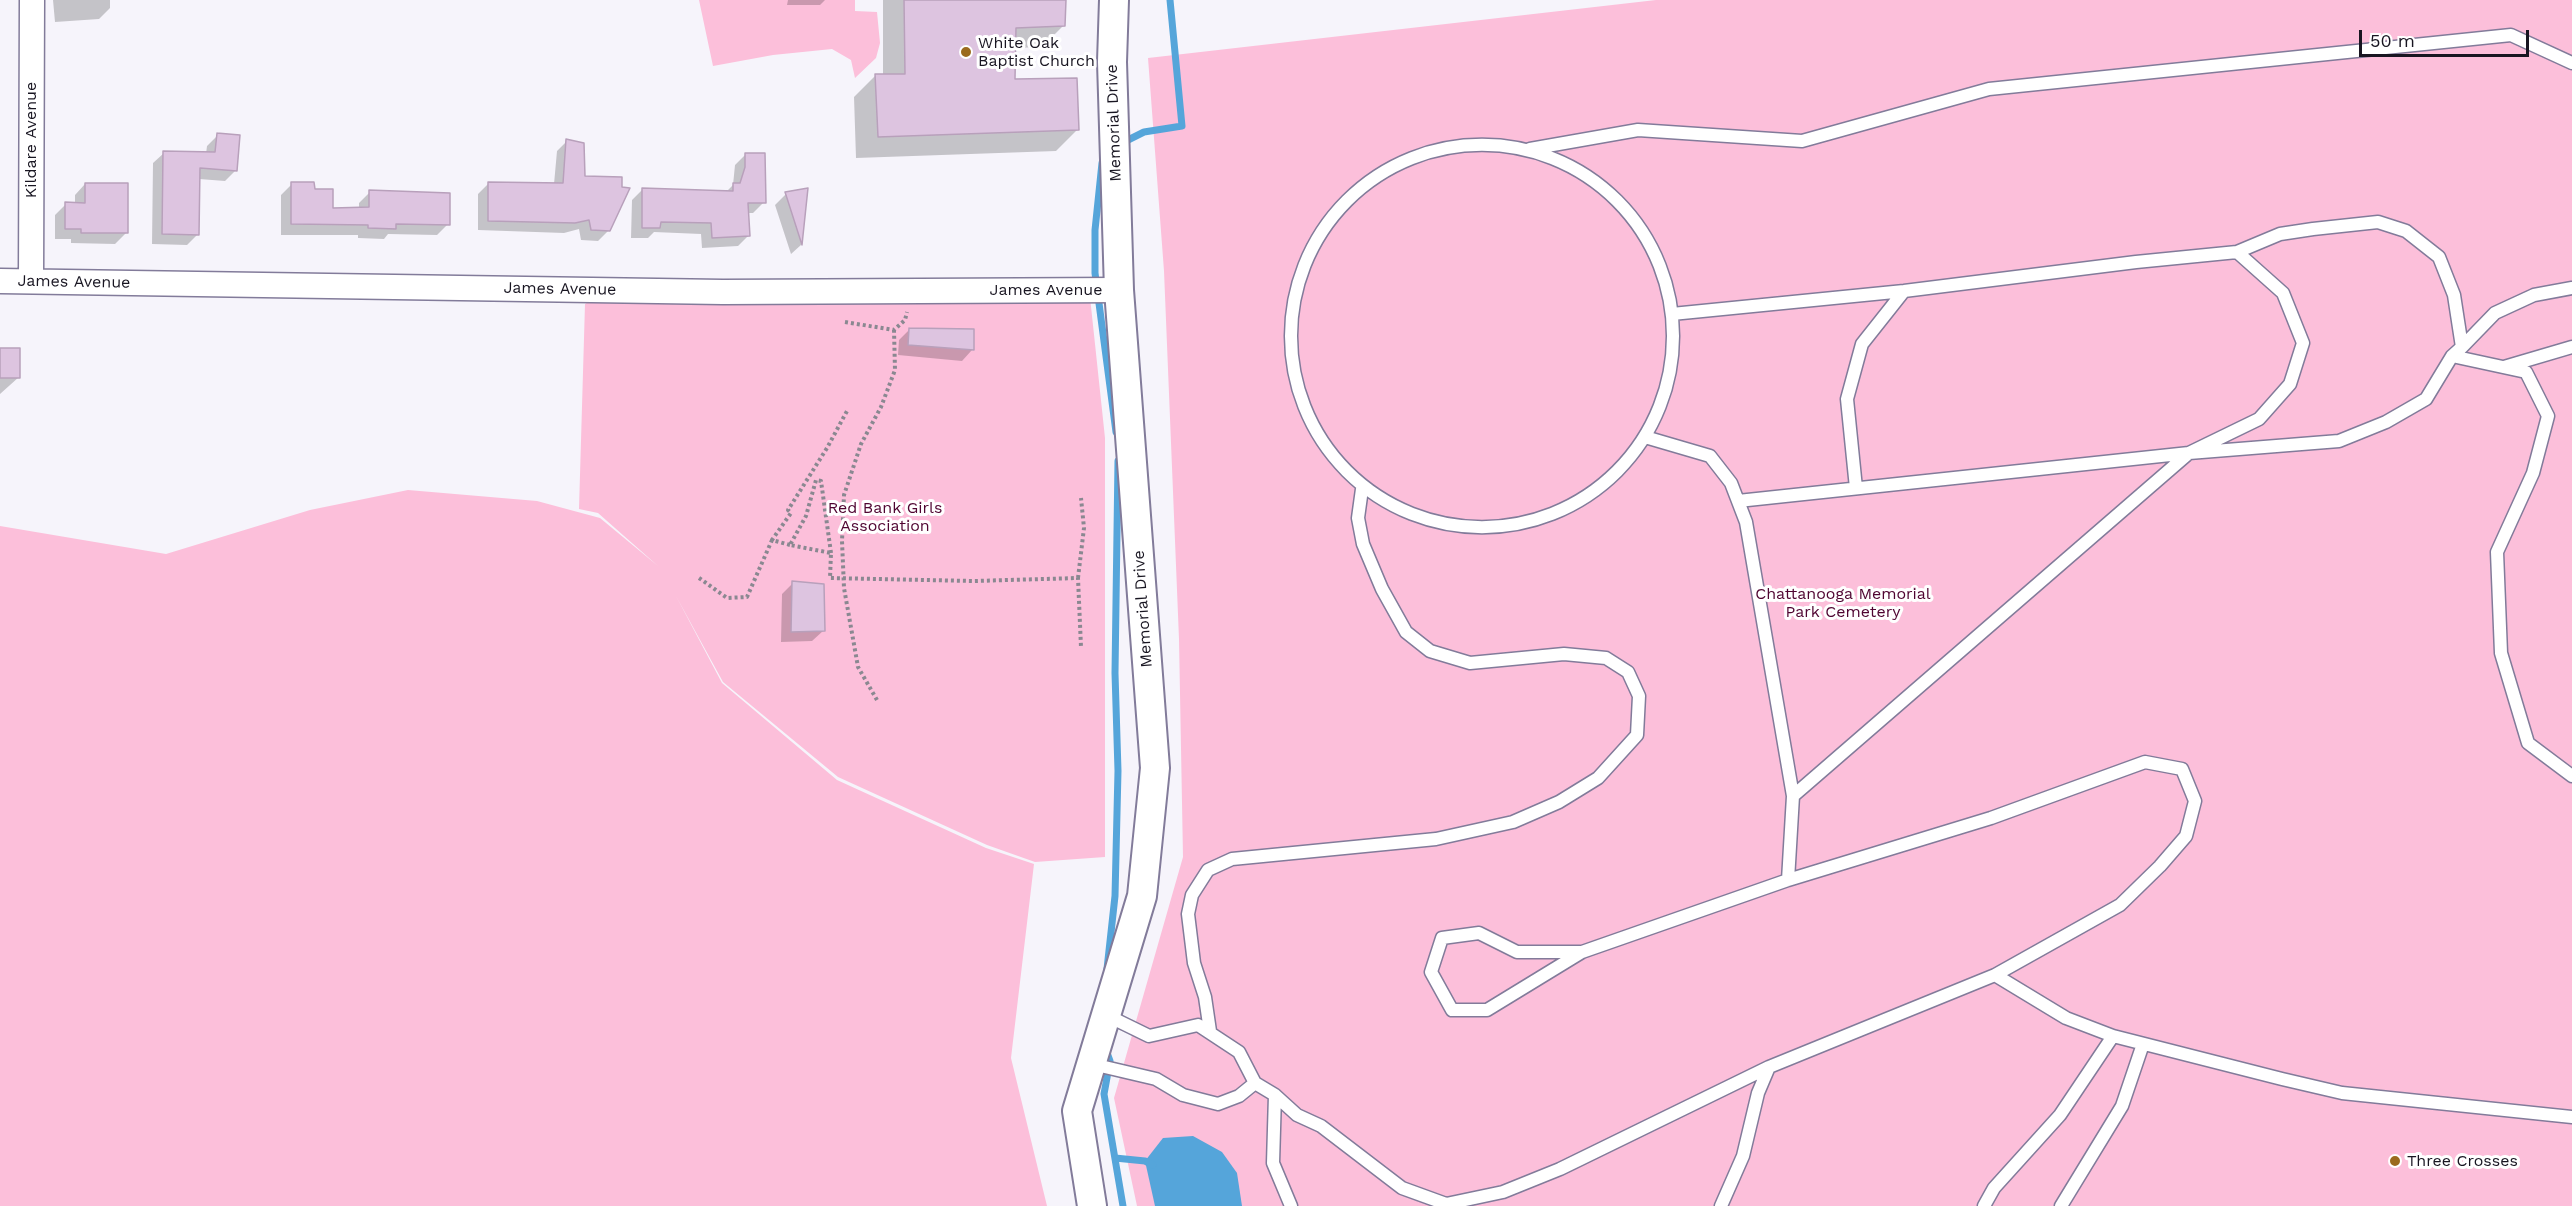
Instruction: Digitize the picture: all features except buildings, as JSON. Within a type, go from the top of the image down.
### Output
[{"type":"street","name":"Kildare Avenue","points":[[31,280],[32,0]]},
{"type":"street","name":"Memorial Drive","points":[[1092,1206],[1077,1111],[1142,896],[1155,768],[1119,290],[1112,62],[1114,0]]},
{"type":"street","name":"James Avenue","points":[[0,281],[723,292],[1119,290]]},
{"type":"lane","points":[[1529,149],[1580,171],[1623,206],[1654,252],[1672,314],[1670,373],[1645,437],[1603,486],[1546,518],[1481,529],[1417,518],[1362,489],[1313,429],[1290,358],[1296,284],[1329,218],[1385,169],[1455,145],[1529,149],[1638,130],[1802,141],[1989,89],[2511,35],[2572,63]]},
{"type":"lane","points":[[1672,314],[1904,291],[2124,263],[2237,252],[2280,234],[2378,222],[2406,231],[2439,257],[2454,295],[2462,347]]},
{"type":"lane","points":[[1793,796],[2189,453],[2259,419],[2290,384],[2303,343],[2283,293],[2237,252]]},
{"type":"lane","points":[[1738,501],[2189,453],[2339,441],[2386,422],[2426,399],[2452,356],[2495,313],[2534,295],[2572,288]]},
{"type":"lane","points":[[1856,488],[1847,399],[1862,344],[1904,291]]},
{"type":"lane","points":[[2503,367],[2572,347]]},
{"type":"lane","points":[[2452,356],[2526,372],[2548,416],[2533,473],[2497,552],[2501,652],[2528,743],[2572,776]]},
{"type":"lane","points":[[1645,437],[1710,456],[1731,483],[1746,522],[1793,796],[1788,880]]},
{"type":"lane","points":[[1210,1031],[1205,997],[1194,963],[1188,914],[1192,895],[1208,870],[1232,860],[1436,839],[1513,822],[1559,802],[1598,778],[1638,735],[1639,696],[1628,672],[1606,658],[1564,654],[1470,663],[1430,651],[1406,632],[1382,589],[1363,544],[1358,518],[1362,489]]},
{"type":"lane","points":[[1106,1015],[1149,1036],[1198,1025],[1210,1031],[1239,1052],[1255,1083],[1275,1095],[1297,1115],[1321,1126],[1402,1188],[1446,1204],[1503,1192],[1560,1169],[1769,1067],[1995,975],[2120,905],[2160,866],[2186,836],[2195,801],[2182,769],[2145,762],[1991,818],[1788,880],[1582,952],[1487,1010],[1452,1010],[1431,972],[1442,938],[1479,933],[1517,952],[1582,952]]},
{"type":"lane","points":[[1995,975],[2066,1018],[2113,1036],[2342,1093],[2572,1117]]},
{"type":"lane","points":[[1984,1206],[1994,1188],[2060,1115],[2113,1036]]},
{"type":"lane","points":[[2061,1206],[2122,1106],[2143,1044]]},
{"type":"lane","points":[[1092,1064],[1156,1079],[1183,1095],[1218,1104],[1239,1096],[1255,1083]]},
{"type":"lane","points":[[1721,1206],[1743,1156],[1758,1093],[1769,1067]]},
{"type":"lane","points":[[1275,1095],[1273,1163],[1291,1206]]},
{"type":"path","points":[[894,330],[905,320],[911,291]]},
{"type":"path","points":[[845,322],[894,330]]},
{"type":"path","points":[[877,700],[858,667],[844,579],[842,541],[844,495],[861,444],[881,407],[896,370],[894,330]]},
{"type":"path","points":[[699,578],[727,598],[747,597],[772,540],[791,513],[788,510],[847,411]]},
{"type":"path","points":[[790,545],[806,516],[816,480],[821,481],[831,553],[830,578],[974,581],[1078,578]]},
{"type":"path","points":[[1081,498],[1084,528],[1078,578],[1081,647]]},
{"type":"path","points":[[772,540],[831,553]]},
{"type":"green space","points":[[699,0],[855,0],[855,11],[877,12],[880,43],[876,58],[855,78],[851,60],[832,49],[773,55],[713,66]]},
{"type":"green space","name":"Chattanooga Memorial Park Cemetery","points":[[1656,0],[2572,0],[2572,1206],[1137,1206],[1114,1098],[1183,857],[1179,639],[1164,271],[1148,58]]},
{"type":"green space","name":"Red Bank Girls Association","points":[[597,296],[1090,297],[1105,438],[1105,857],[1035,862],[987,845],[838,777],[723,682],[676,596],[722,683],[837,780],[986,848],[1034,864],[1011,1058],[1047,1206],[0,1206],[0,526],[166,554],[310,510],[408,490],[537,501],[600,518],[658,566],[598,513],[579,509],[585,304]]},
{"type":"water","points":[[1193,1136],[1222,1152],[1237,1173],[1242,1206],[1155,1206],[1145,1161],[1163,1138]]},
{"type":"waterway","points":[[1122,143],[1144,132],[1182,126],[1170,0]]},
{"type":"waterway","points":[[1102,163],[1095,230],[1095,273],[1116,432]]},
{"type":"waterway","points":[[1107,969],[1115,896],[1118,771],[1115,673],[1118,461]]},
{"type":"waterway","points":[[1106,1050],[1110,1061],[1104,1094],[1123,1206]]},
{"type":"waterway","points":[[1115,1158],[1145,1161],[1153,1165]]},
{"type":"place","name":"White Oak Baptist Church","points":[[966,52]]},
{"type":"place","name":"Three Crosses","points":[[2395,1161]]}]
